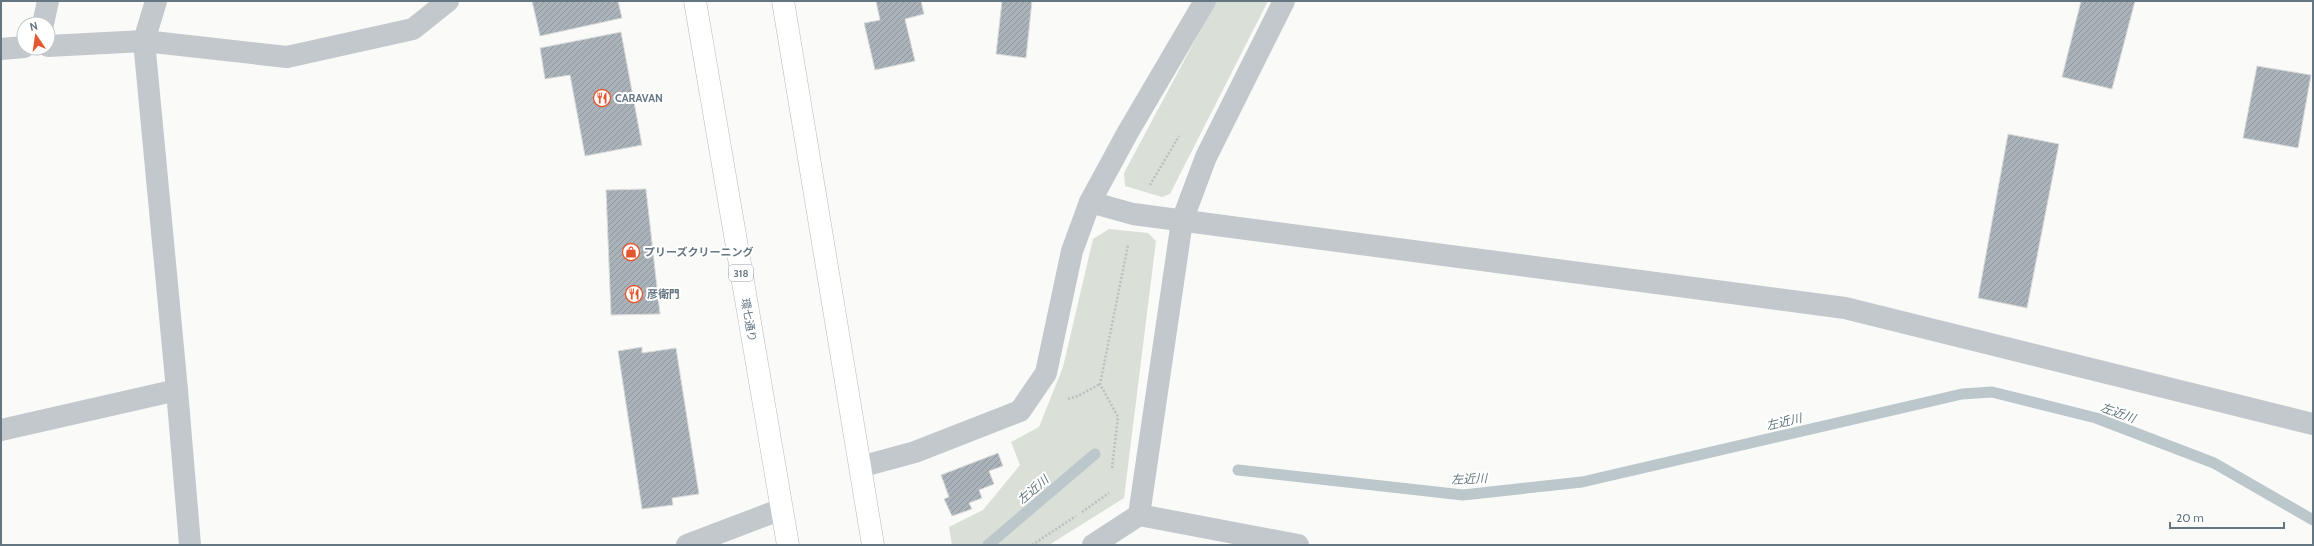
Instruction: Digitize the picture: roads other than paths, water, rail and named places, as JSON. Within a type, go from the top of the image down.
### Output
[{"type":"main road","name":"環七通り","points":[[695,1],[788,545]]},
{"type":"main road","points":[[782,1],[873,545]]},
{"type":"street","points":[[44,16],[48,1]]},
{"type":"street","points":[[156,1],[144,41],[190,545]]},
{"type":"street","points":[[56,46],[144,41],[287,57],[413,29],[448,1]]},
{"type":"street","points":[[1139,515],[1182,221],[1206,157],[1284,1]]},
{"type":"street","points":[[860,467],[915,452],[1020,411],[1046,373],[1072,250],[1090,202],[1199,2]]},
{"type":"street","points":[[1,49],[16,48]]},
{"type":"street","points":[[1090,202],[1133,214],[1182,221],[1845,308],[2313,424]]},
{"type":"street","points":[[1,430],[177,390]]},
{"type":"street","points":[[687,545],[782,509]]},
{"type":"street","points":[[1093,545],[1139,515],[1227,538],[1298,545]]},
{"type":"waterway","name":"左近川","points":[[1238,470],[1463,495],[1582,482],[1962,394],[1992,392],[2096,418],[2214,463],[2313,520]]},
{"type":"waterway","name":"左近川","points":[[988,545],[1095,454]]},
{"type":"place","name":"CARAVAN","points":[[602,98]]},
{"type":"place","name":"プリーズクリーニング","points":[[631,252]]},
{"type":"place","name":"彦衛門","points":[[634,294]]}]
